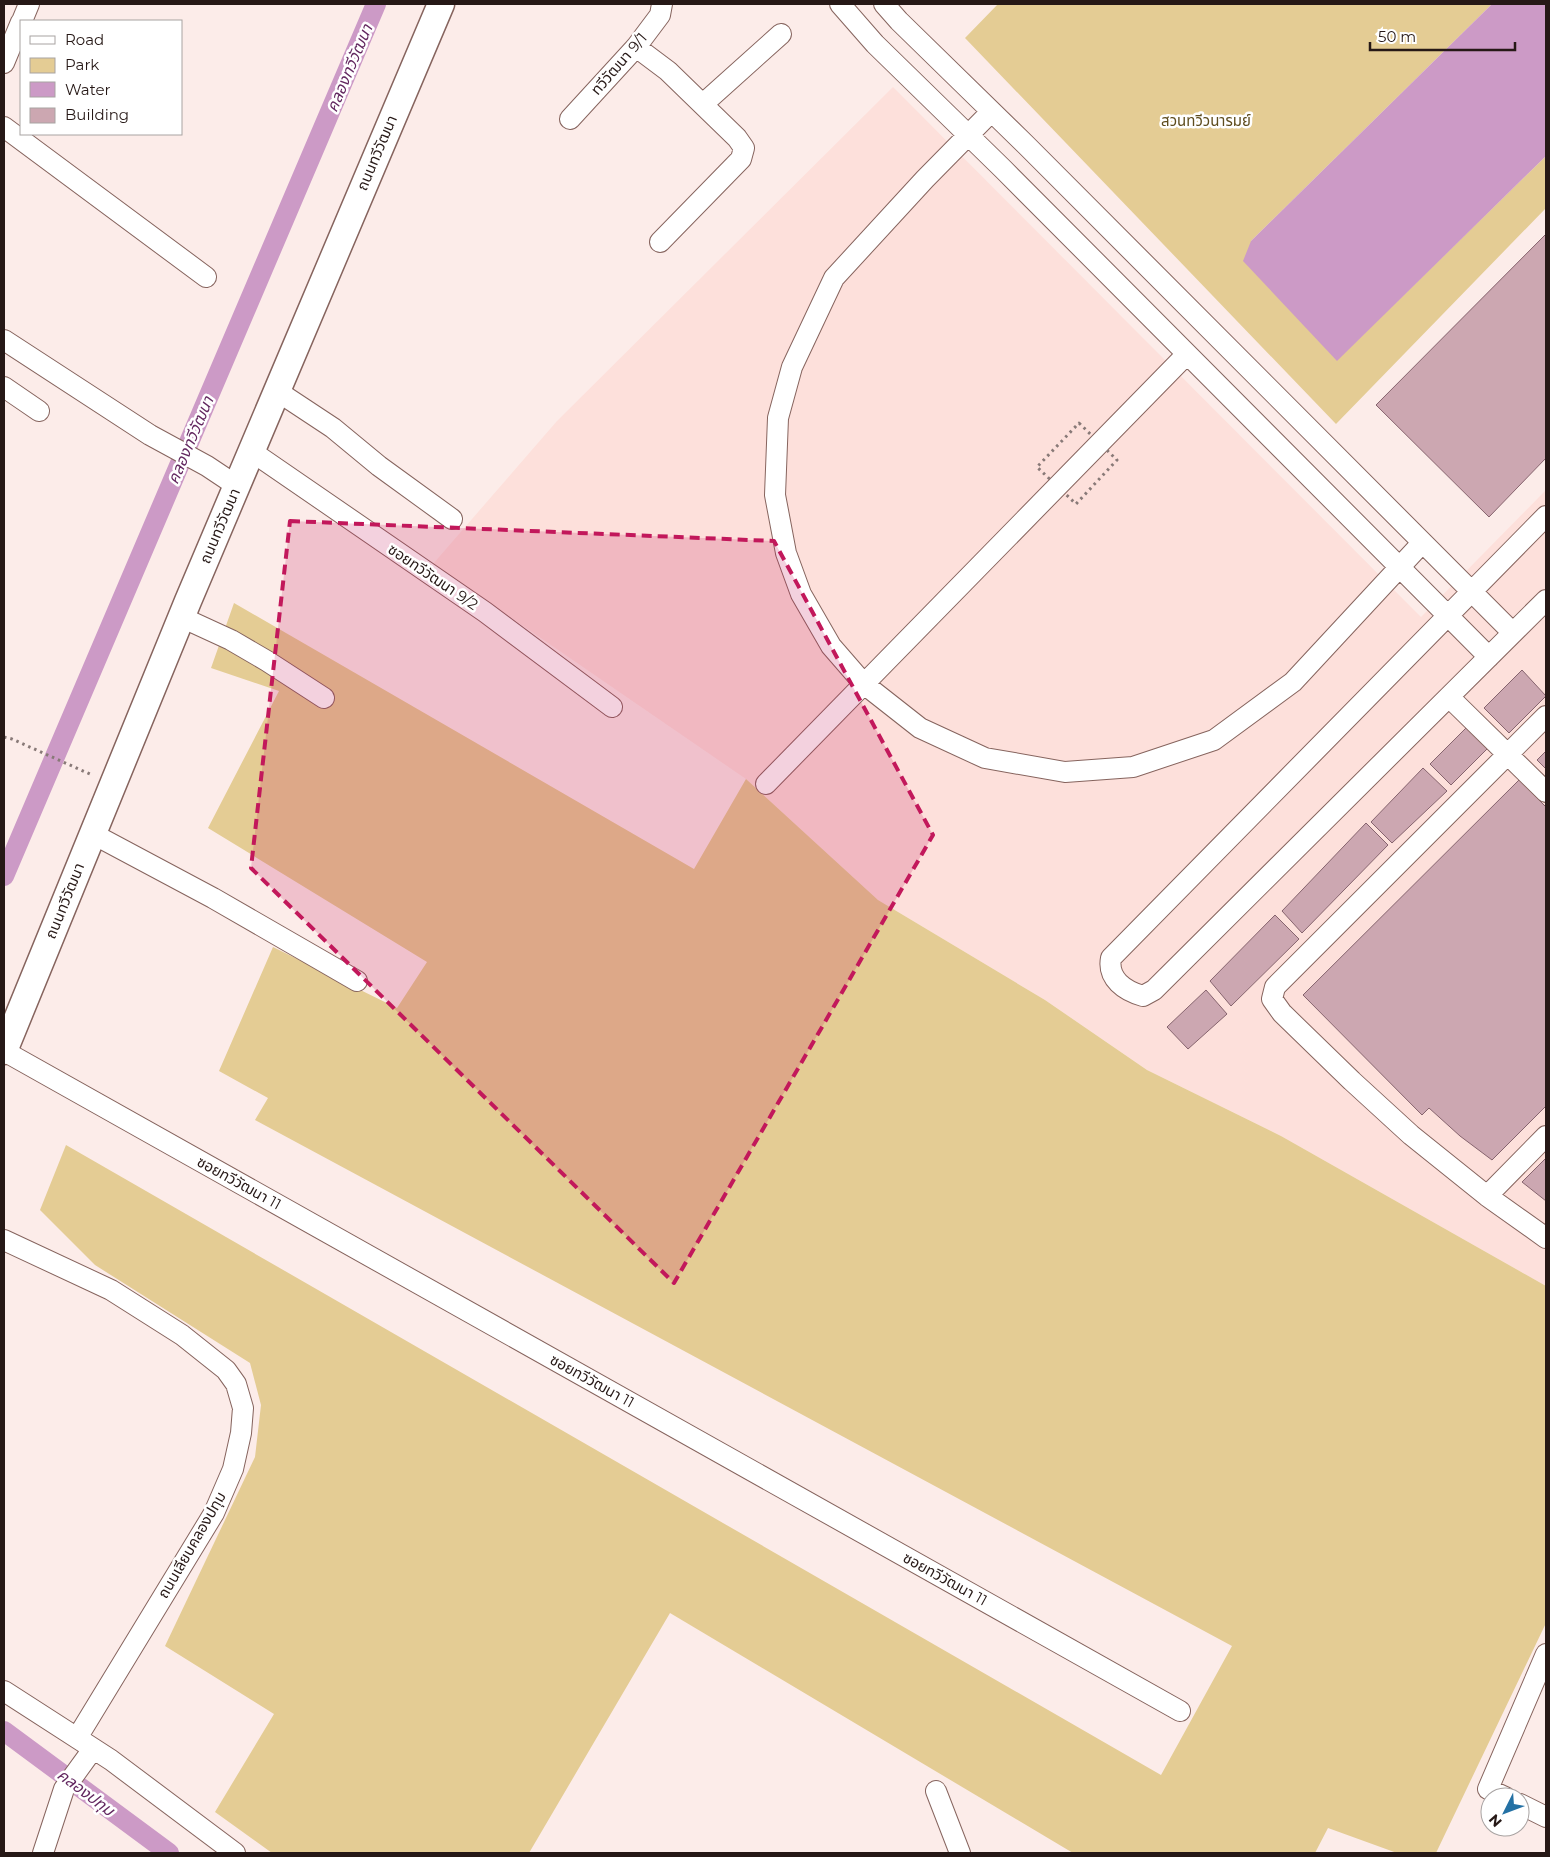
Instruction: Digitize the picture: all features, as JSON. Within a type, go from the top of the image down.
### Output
[{"type":"main road","name":"ถนนทวีวัฒนา","points":[[4,1051],[251,451],[441,4]]},
{"type":"street","points":[[22,20],[29,4]]},
{"type":"street","name":"ทวีวัฒนา 9/1","points":[[570,119],[636,48],[660,16],[662,4]]},
{"type":"street","points":[[840,4],[874,44],[1489,657]]},
{"type":"street","points":[[884,4],[1513,633]]},
{"type":"street","points":[[4,63],[20,24]]},
{"type":"street","points":[[703,104],[781,34]]},
{"type":"street","points":[[636,48],[668,71],[737,138],[744,148],[741,159],[660,242]]},
{"type":"street","points":[[991,112],[834,278],[792,367],[778,418],[775,495],[786,553],[801,594],[831,646],[864,684],[920,728],[985,758],[1065,772],[1133,768],[1214,740],[1293,682],[1422,543]]},
{"type":"street","points":[[4,127],[206,277]]},
{"type":"street","points":[[4,340],[150,435],[207,466],[237,486]]},
{"type":"street","points":[[766,784],[1187,354]]},
{"type":"street","points":[[4,387],[39,411]]},
{"type":"street","points":[[277,391],[333,428],[379,466],[452,518]]},
{"type":"street","name":"ซอยทวีวัฒนา 9/2","points":[[251,451],[485,612],[612,707]]},
{"type":"street","points":[[1546,516],[1111,958],[1110,967],[1114,978],[1131,992],[1143,996],[1154,990],[1546,600]]},
{"type":"street","points":[[182,617],[232,640],[324,698]]},
{"type":"street","points":[[1449,697],[1546,792]]},
{"type":"street","points":[[1546,716],[1275,987],[1272,999],[1282,1013],[1411,1135],[1487,1196],[1546,1238]]},
{"type":"street","points":[[93,834],[213,898],[356,981]]},
{"type":"street","name":"ซอยทวีวัฒนา 11","points":[[4,1051],[1180,1711]]},
{"type":"street","points":[[1487,1196],[1546,1136]]},
{"type":"street","name":"ถนนเลียบคลองปทุม","points":[[4,1240],[111,1290],[182,1335],[226,1370],[236,1384],[242,1408],[241,1433],[233,1469],[214,1513],[64,1789],[43,1853]]},
{"type":"street","points":[[1489,1787],[1546,1654]]},
{"type":"street","points":[[4,1691],[86,1748],[111,1760],[235,1853]]},
{"type":"street","points":[[936,1791],[960,1853]]},
{"type":"street","points":[[1530,1809],[1546,1817]]},
{"type":"path","points":[[4,737],[12,738],[94,776]]},
{"type":"highlighted area","points":[[290,521],[774,541],[933,835],[674,1283],[251,868]]},
{"type":"shaded area","points":[[893,87],[1421,617],[1546,490],[1546,1286],[1281,1136],[1147,1070],[1045,1000],[878,900],[746,779],[433,564],[557,421]]},
{"type":"green space","name":"สวนทวีวนารมย์","points":[[998,4],[1492,4],[1251,241],[1337,360],[1546,156],[1546,208],[1336,424],[965,38]]},
{"type":"green space","points":[[234,603],[694,869],[746,779],[878,900],[1045,1000],[1147,1070],[1281,1136],[1546,1286],[1546,1623],[1436,1853],[1397,1853],[1328,1828],[1315,1853],[1073,1853],[670,1613],[529,1853],[272,1853],[215,1812],[274,1714],[165,1646],[255,1457],[261,1405],[250,1363],[95,1265],[40,1210],[66,1145],[1161,1775],[1232,1646],[255,1120],[268,1098],[219,1071],[273,947],[397,1008],[427,962],[208,828],[279,691],[211,668]]},
{"type":"water","points":[[1492,4],[1546,4],[1546,156],[1337,361],[1243,261],[1251,241]]},
{"type":"building","points":[[1546,234],[1546,458],[1489,517],[1376,405]]},
{"type":"building","points":[[1522,670],[1546,696],[1509,733],[1484,708]]},
{"type":"building","points":[[1468,726],[1490,746],[1451,785],[1430,764]]},
{"type":"building","points":[[1546,751],[1546,769],[1537,760]]},
{"type":"building","points":[[1423,768],[1447,791],[1392,843],[1371,822]]},
{"type":"building","points":[[1519,780],[1546,807],[1546,1106],[1492,1160],[1460,1136],[1429,1108],[1422,1115],[1303,995]]},
{"type":"building","points":[[1366,823],[1388,845],[1302,933],[1282,911]]},
{"type":"building","points":[[1275,915],[1299,939],[1231,1006],[1210,981]]},
{"type":"building","points":[[1206,990],[1227,1014],[1188,1049],[1167,1027]]},
{"type":"building","points":[[1546,1158],[1546,1201],[1522,1182]]},
{"type":"waterway","name":"คลองทวีวัฒนา","points":[[4,876],[376,4]]},
{"type":"waterway","name":"คลองปทุม","points":[[4,1731],[169,1853]]}]
